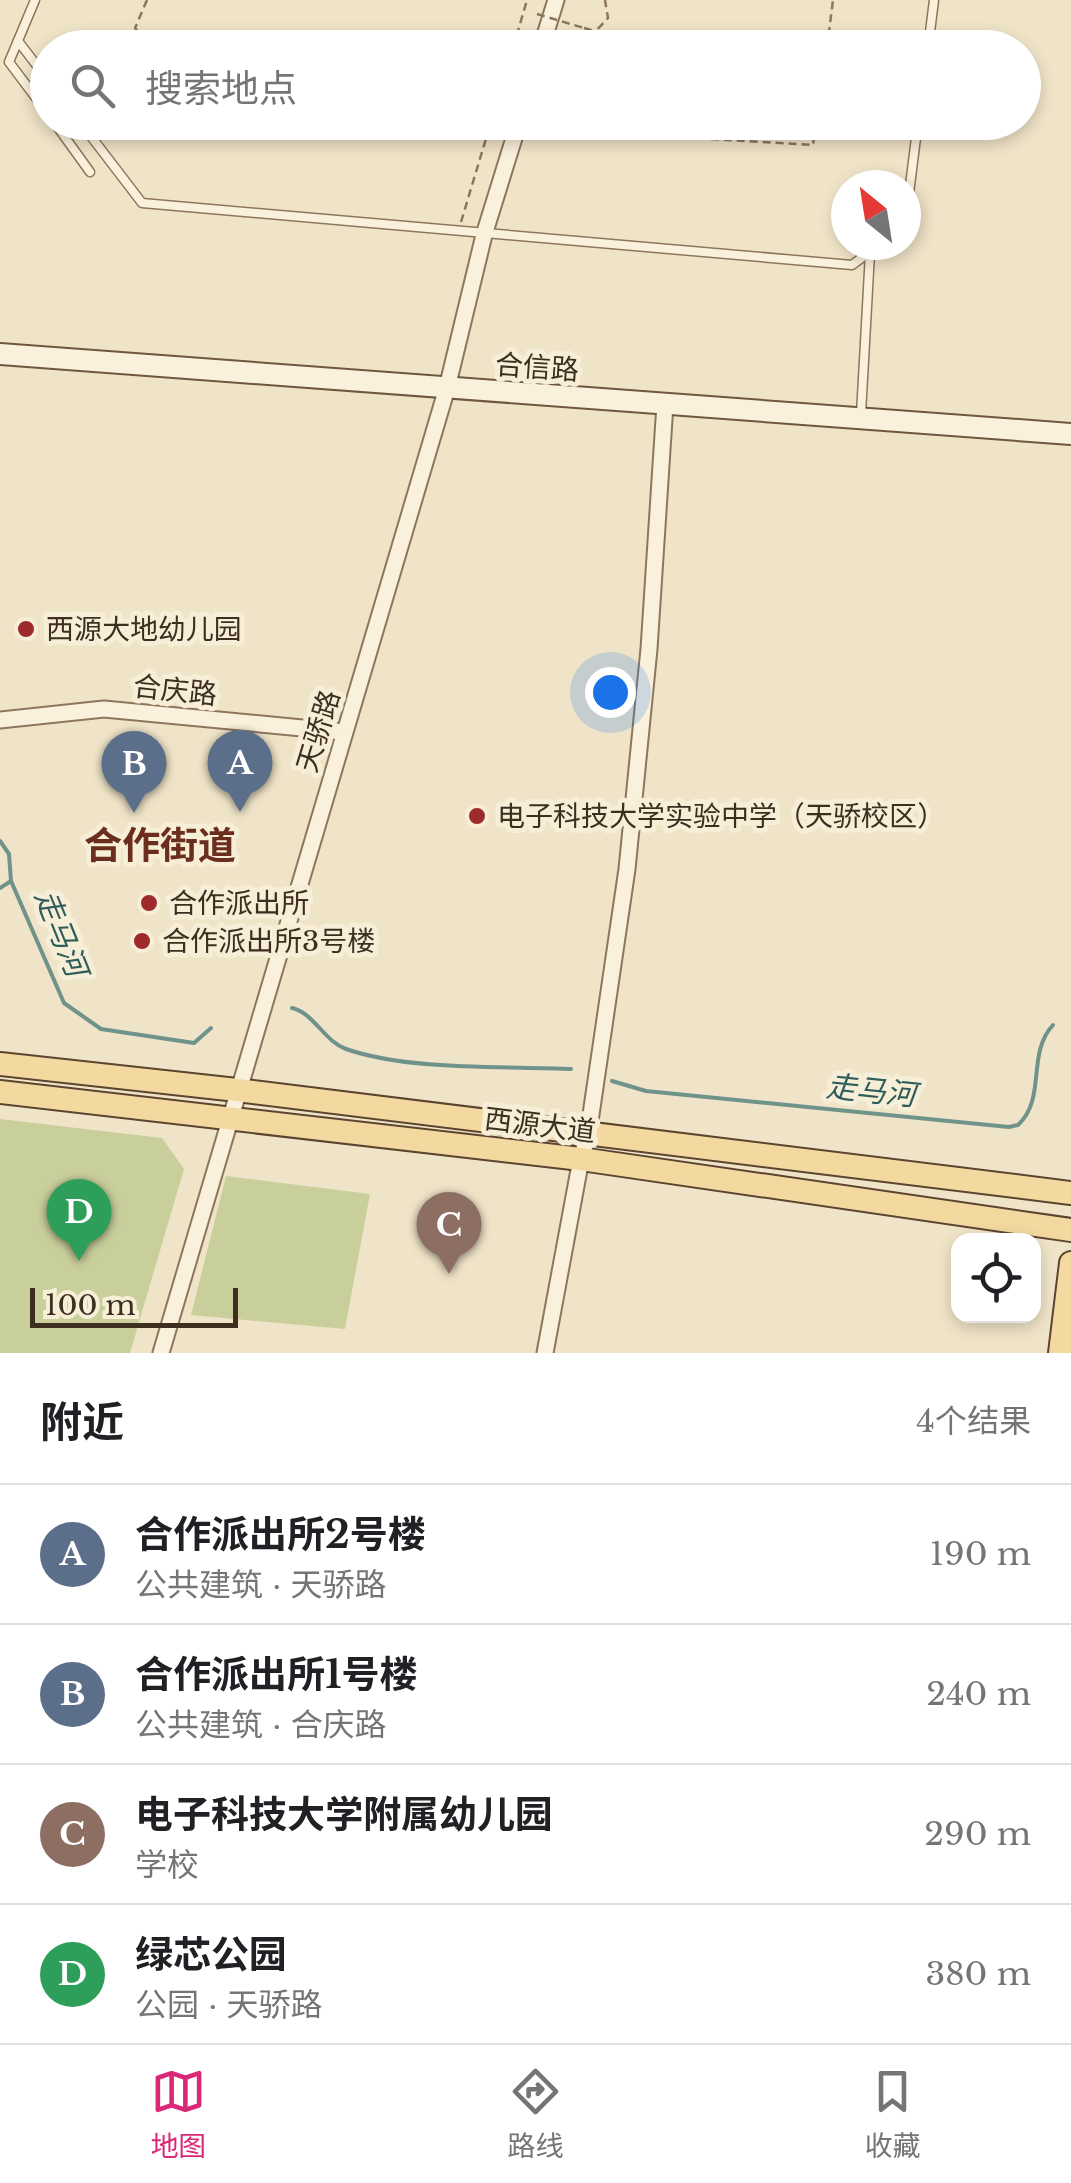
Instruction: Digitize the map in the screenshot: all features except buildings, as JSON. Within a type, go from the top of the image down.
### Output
[{"type":"main road","name":"西源大道","points":[[0,1064],[1071,1193]]},
{"type":"main road","name":"西源大道","points":[[0,1092],[581,1160],[1071,1230]]},
{"type":"main road","points":[[1060,1353],[1071,1263]]},
{"type":"street","points":[[547,30],[556,0]]},
{"type":"street","name":"天骄路","points":[[161,1353],[447,388],[484,236],[513,140]]},
{"type":"street","name":"合信路","points":[[0,354],[1071,434]]},
{"type":"street","points":[[545,1353],[588,1135],[628,850],[649,650],[666,404]]},
{"type":"street","name":"合庆路","points":[[0,720],[104,709],[344,732]]},
{"type":"lane","points":[[30,89],[10,62],[35,0]]},
{"type":"lane","points":[[930,30],[934,0]]},
{"type":"lane","points":[[18,41],[30,57]]},
{"type":"lane","points":[[67,140],[90,172]]},
{"type":"lane","points":[[94,140],[142,203],[484,236],[852,265],[859,260]]},
{"type":"lane","points":[[912,170],[916,140]]},
{"type":"lane","points":[[860,418],[870,260]]},
{"type":"path","points":[[137,30],[147,0]]},
{"type":"path","points":[[519,30],[528,0]]},
{"type":"path","points":[[596,30],[608,18],[606,0]]},
{"type":"path","points":[[829,30],[833,0]]},
{"type":"path","points":[[524,10],[591,30]]},
{"type":"path","points":[[458,233],[486,140]]},
{"type":"path","points":[[728,140],[813,145],[814,140]]},
{"type":"green space","points":[[0,1119],[162,1138],[184,1169],[130,1353],[0,1353]]},
{"type":"green space","points":[[226,1176],[370,1194],[345,1329],[191,1315]]},
{"type":"waterway","name":"走马河","points":[[0,841],[9,854],[11,881],[64,1003],[101,1029],[194,1043],[211,1028]]},
{"type":"waterway","points":[[0,888],[11,881]]},
{"type":"waterway","name":"走马河","points":[[292,1008],[307,1015],[338,1045],[371,1056],[457,1066],[571,1069]]},
{"type":"waterway","name":"走马河","points":[[612,1081],[646,1091],[1009,1127],[1018,1125],[1027,1114],[1040,1049],[1053,1025]]},
{"type":"place","name":"西源大地幼儿园","points":[[26,629]]},
{"type":"place","name":"合作派出所2号楼","points":[[240,812]]},
{"type":"place","name":"合作派出所1号楼","points":[[134,813]]},
{"type":"place","name":"电子科技大学实验中学（天骄校区）","points":[[477,816]]},
{"type":"place","name":"合作派出所","points":[[149,903]]},
{"type":"place","name":"合作派出所3号楼","points":[[142,941]]},
{"type":"place","name":"绿芯公园","points":[[79,1261]]},
{"type":"place","name":"电子科技大学附属幼儿园","points":[[449,1274]]},
{"type":"district","name":"合作街道","points":[[160,846]]}]
